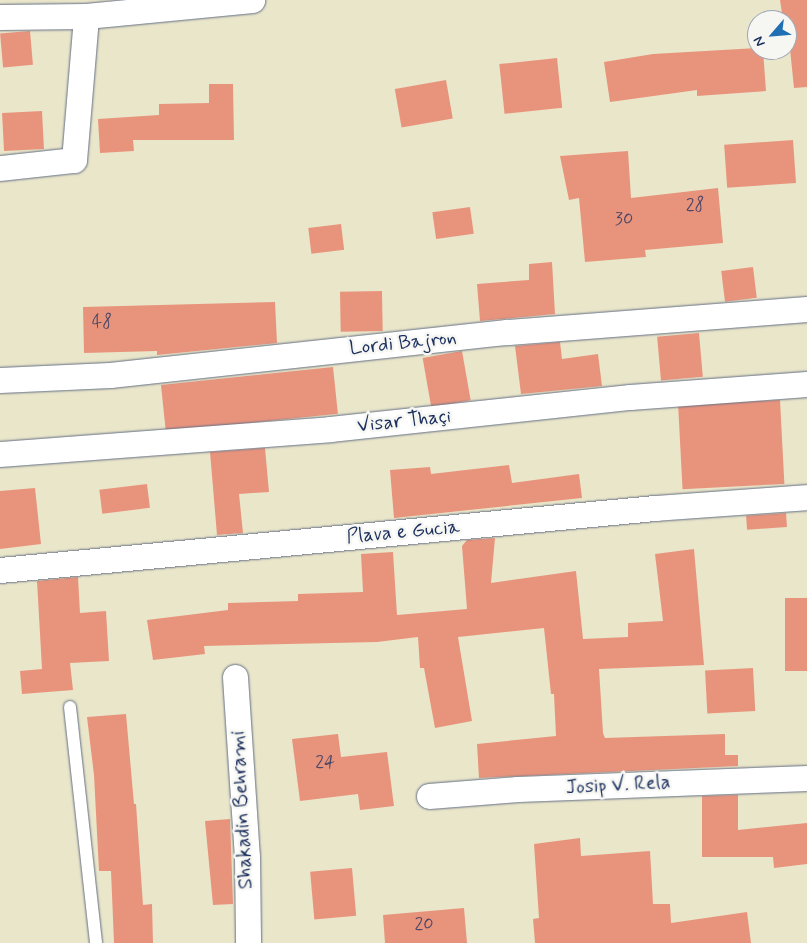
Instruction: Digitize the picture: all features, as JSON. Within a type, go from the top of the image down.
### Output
[{"type":"street","points":[[0,18],[86,16],[252,0]]},
{"type":"street","points":[[0,168],[74,160],[86,16]]},
{"type":"street","name":"Lordi Bajron","points":[[0,380],[110,374],[508,332],[807,309]]},
{"type":"street","name":"Visar Thaçi","points":[[0,454],[330,429],[630,398],[807,384]]},
{"type":"street","name":"Plava e Gucia","points":[[0,570],[655,508],[807,497]]},
{"type":"street","name":"Shakadin Behrami","points":[[235,677],[247,856],[248,943]]},
{"type":"street","name":"Josip V. Rela","points":[[429,796],[518,789],[807,778]]},
{"type":"lane","points":[[70,707],[96,943]]},
{"type":"building","points":[[780,0],[807,0],[807,87],[794,88],[791,60],[797,60],[797,10],[782,10]]},
{"type":"building","points":[[30,31],[33,65],[3,67],[0,34]]},
{"type":"building","points":[[747,49],[747,60],[764,60],[766,91],[697,96],[697,90],[610,102],[604,62],[653,54]]},
{"type":"building","points":[[557,58],[562,108],[505,114],[499,64]]},
{"type":"building","points":[[446,80],[453,118],[402,127],[395,89]]},
{"type":"building","points":[[209,84],[233,84],[234,140],[133,140],[134,151],[100,153],[98,119],[159,115],[159,104],[209,103]]},
{"type":"building","points":[[42,111],[44,149],[4,151],[2,113]]},
{"type":"building","points":[[793,140],[796,183],[727,188],[724,145]]},
{"type":"building","points":[[628,151],[631,198],[718,188],[723,243],[645,250],[646,257],[585,262],[579,198],[569,200],[560,156]]},
{"type":"building","points":[[470,207],[474,234],[436,239],[432,212]]},
{"type":"building","points":[[341,224],[344,250],[311,254],[308,228]]},
{"type":"building","points":[[552,262],[555,314],[480,321],[477,284],[529,280],[529,264]]},
{"type":"building","points":[[753,267],[757,298],[725,302],[721,271]]},
{"type":"building","points":[[382,291],[383,331],[341,332],[340,292]]},
{"type":"building","points":[[275,302],[277,343],[157,355],[157,351],[84,353],[83,307]]},
{"type":"building","points":[[699,333],[703,377],[661,380],[657,337]]},
{"type":"building","points":[[560,342],[562,359],[598,354],[602,386],[521,394],[515,346]]},
{"type":"building","points":[[462,351],[471,400],[431,407],[423,358]]},
{"type":"building","points":[[333,367],[338,414],[166,432],[161,385]]},
{"type":"building","points":[[780,400],[784,484],[683,489],[678,405]]},
{"type":"building","points":[[265,448],[269,492],[239,494],[243,533],[217,535],[210,452]]},
{"type":"building","points":[[509,465],[512,483],[579,474],[582,498],[394,518],[390,470],[430,467],[431,474]]},
{"type":"building","points":[[147,484],[150,508],[102,514],[99,490]]},
{"type":"building","points":[[35,488],[41,544],[0,549],[0,491]]},
{"type":"building","points":[[786,513],[787,527],[747,530],[746,516]]},
{"type":"building","points":[[495,538],[491,583],[576,571],[583,639],[628,637],[628,623],[663,621],[655,554],[694,549],[704,665],[599,669],[603,733],[605,738],[725,734],[725,755],[738,755],[738,766],[479,778],[477,744],[556,736],[554,694],[551,694],[544,628],[458,637],[472,721],[435,728],[424,668],[420,668],[418,637],[377,642],[204,646],[205,654],[153,660],[147,620],[228,610],[228,603],[298,601],[298,594],[363,592],[361,554],[393,552],[397,615],[467,609],[462,546],[467,540]]},
{"type":"building","points":[[78,577],[80,613],[106,611],[109,661],[70,663],[73,690],[22,694],[20,671],[42,669],[37,581]]},
{"type":"building","points":[[785,598],[807,598],[807,671],[785,671]]},
{"type":"building","points":[[753,668],[755,711],[707,713],[705,671]]},
{"type":"building","points":[[126,714],[134,804],[136,804],[143,905],[152,904],[153,943],[114,943],[111,871],[99,871],[94,775],[87,717]]},
{"type":"building","points":[[338,734],[341,757],[387,752],[394,806],[360,810],[358,794],[300,801],[292,739]]},
{"type":"building","points":[[738,795],[738,830],[807,823],[807,864],[774,868],[773,857],[702,857],[702,796]]},
{"type":"building","points":[[230,819],[233,904],[213,905],[205,821]]},
{"type":"building","points":[[580,838],[581,856],[650,851],[653,904],[670,904],[671,923],[747,912],[751,943],[535,943],[533,919],[539,918],[534,844]]},
{"type":"building","points":[[352,868],[356,916],[314,919],[310,872]]},
{"type":"building","points":[[464,908],[467,943],[385,943],[383,915]]}]
